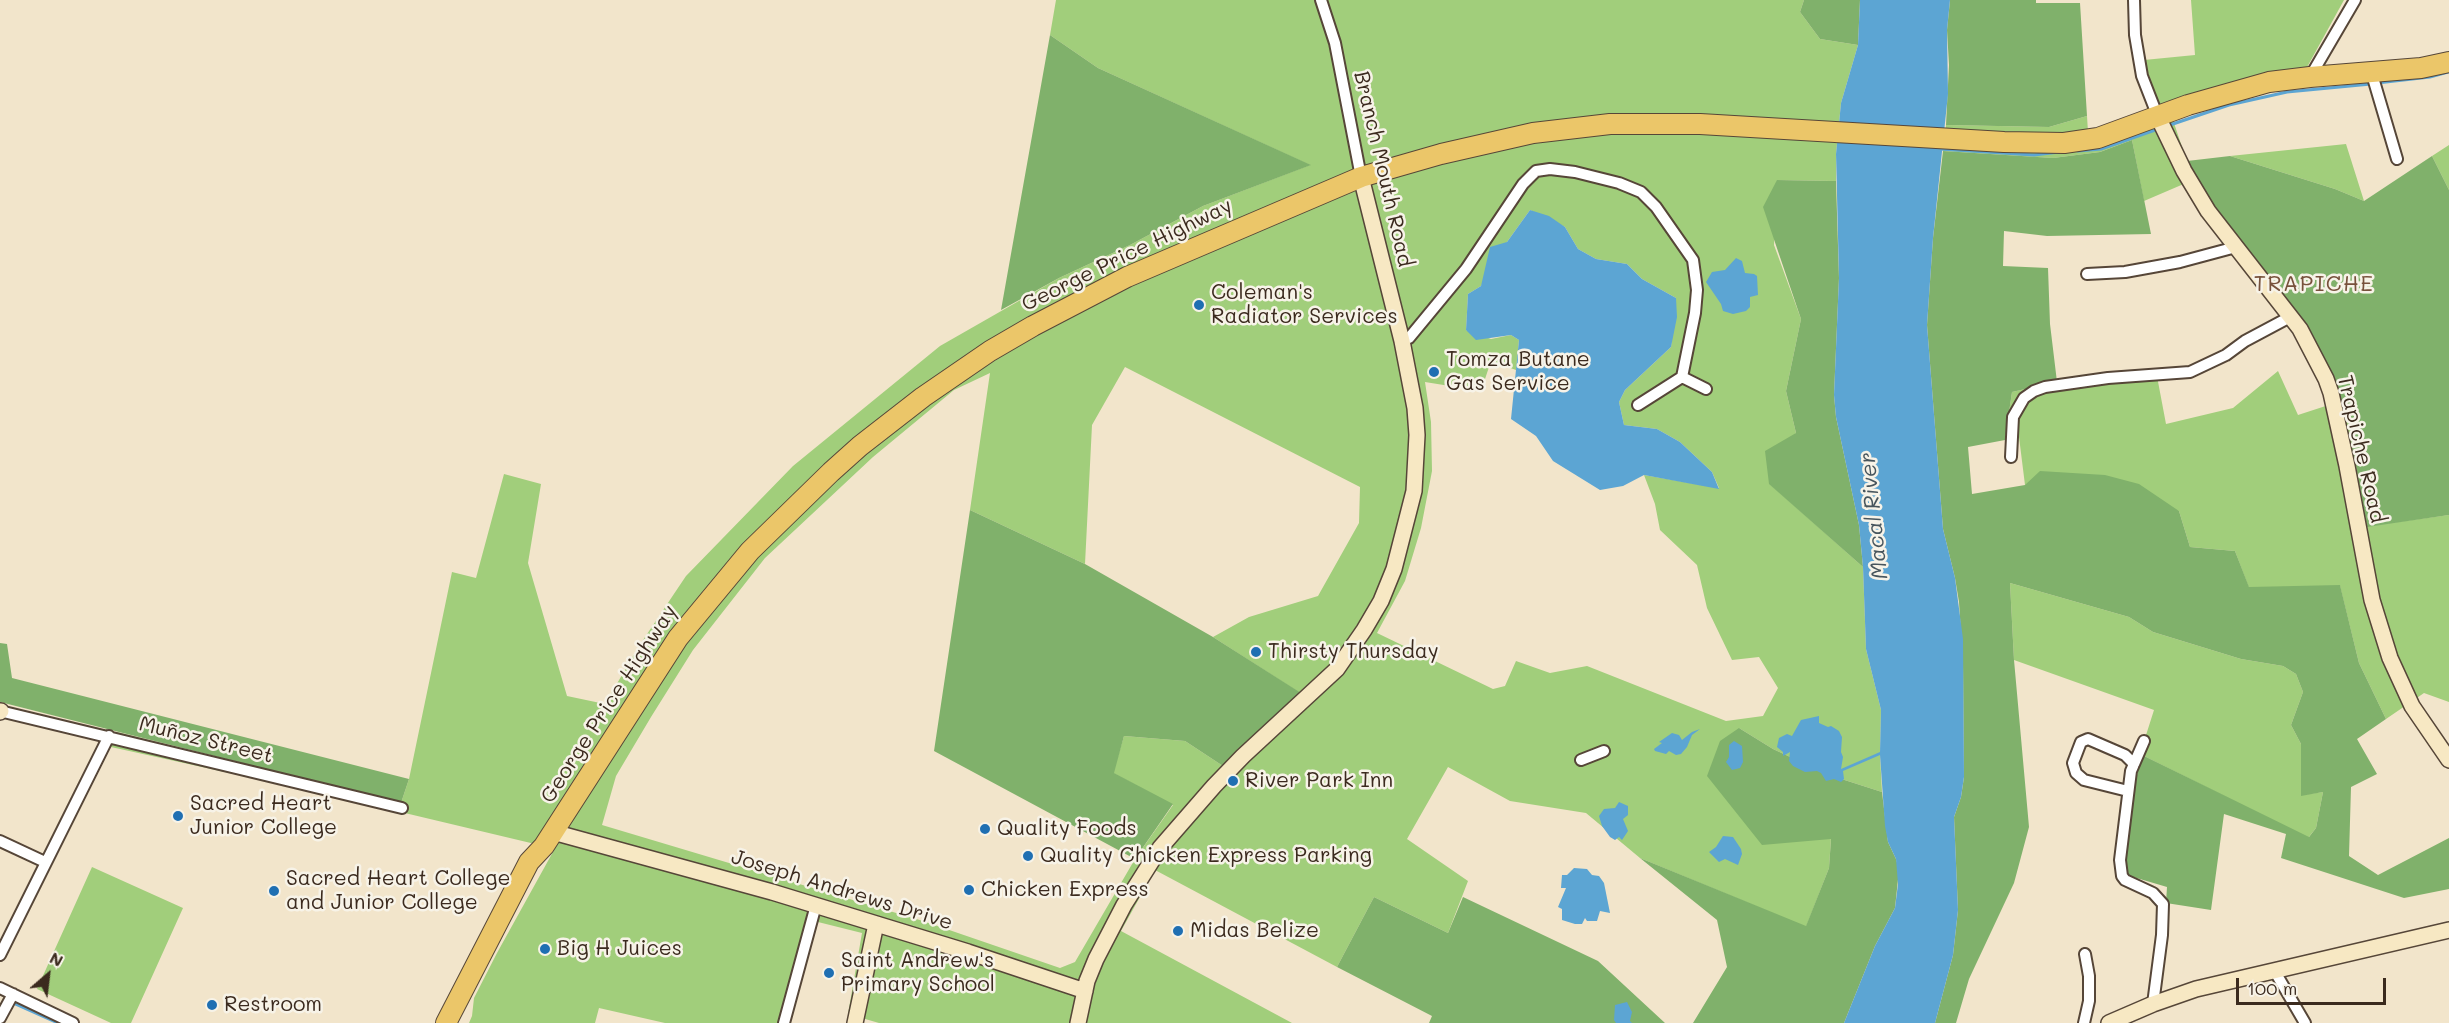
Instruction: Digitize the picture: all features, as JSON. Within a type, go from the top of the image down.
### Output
[{"type":"highway","points":[[2373,71],[2449,52]]},
{"type":"highway","points":[[2158,117],[2242,88],[2310,77],[2421,68],[2449,62]]},
{"type":"highway","name":"George Price Highway","points":[[548,840],[661,663],[701,609],[773,527],[860,446],[923,397],[981,357],[1081,300],[1171,256],[1361,177],[1494,141],[1568,128],[1652,123],[1700,124],[2047,144],[2081,142],[2158,117]]},
{"type":"highway","points":[[446,1023],[529,862],[548,840]]},
{"type":"highway","points":[[457,1023],[538,867],[548,840]]},
{"type":"street","name":"Branch Mouth Road","points":[[1085,991],[1096,959],[1120,913],[1160,848],[1243,756],[1337,669],[1352,651],[1380,601],[1402,543],[1417,466],[1415,408],[1402,341],[1361,177],[1335,43],[1321,0]]},
{"type":"street","name":"Trapiche Road","points":[[2134,0],[2135,34],[2142,75],[2158,117],[2195,190],[2308,341],[2331,393],[2370,591],[2390,658],[2412,706],[2449,760]]},
{"type":"street","points":[[2310,77],[2355,0]]},
{"type":"street","points":[[2373,71],[2397,159]]},
{"type":"street","points":[[1402,341],[1416,330],[1466,269],[1523,184],[1536,171],[1550,169],[1575,172],[1619,183],[1641,192],[1656,207],[1693,260],[1697,290],[1695,313],[1682,377],[1638,405]]},
{"type":"street","points":[[2087,274],[2147,268],[2236,247]]},
{"type":"street","points":[[2011,457],[2013,417],[2024,398],[2034,391],[2044,387],[2108,378],[2190,372],[2226,355],[2245,341],[2290,317]]},
{"type":"street","points":[[1682,377],[1706,389]]},
{"type":"street","name":"Muñoz Street","points":[[0,712],[109,736],[402,808]]},
{"type":"street","points":[[0,955],[109,736]]},
{"type":"street","points":[[2128,791],[2084,780],[2076,773],[2073,763],[2081,742],[2088,739],[2125,755],[2134,764]]},
{"type":"street","points":[[2144,741],[2134,764],[2128,791],[2120,851],[2122,876],[2132,884],[2154,892],[2163,904],[2162,935],[2153,1004]]},
{"type":"street","points":[[1581,760],[1604,751]]},
{"type":"street","name":"Joseph Andrews Drive","points":[[548,840],[816,905],[1085,991]]},
{"type":"street","points":[[0,841],[45,862]]},
{"type":"street","points":[[784,1023],[816,905]]},
{"type":"street","points":[[855,1023],[876,924]]},
{"type":"street","points":[[2109,1023],[2185,992],[2449,930]]},
{"type":"street","points":[[2084,1023],[2088,1010],[2089,992],[2085,954]]},
{"type":"street","points":[[2274,970],[2305,1023]]},
{"type":"street","points":[[0,988],[73,1023]]},
{"type":"street","points":[[1078,1023],[1085,991]]},
{"type":"street","points":[[0,1018],[13,994]]},
{"type":"green space","points":[[1056,0],[1804,0],[1800,12],[1820,39],[1858,45],[1841,103],[1836,181],[1777,180],[1774,245],[1801,319],[1786,391],[1796,433],[1770,484],[1863,567],[1866,649],[1881,710],[1882,792],[1829,775],[1773,749],[1739,728],[1831,838],[1829,868],[1806,927],[1640,858],[1586,813],[1510,801],[1448,767],[1407,839],[1468,881],[1448,933],[1374,897],[1337,967],[1155,870],[1121,931],[1292,1023],[879,1023],[848,1014],[862,933],[818,922],[790,1023],[665,1023],[599,1008],[595,1023],[469,1023],[474,998],[569,823],[556,810],[535,844],[325,794],[111,747],[117,732],[401,803],[409,779],[452,572],[476,578],[504,474],[541,484],[528,563],[567,696],[605,704],[639,646],[686,576],[793,466],[940,346],[1059,278],[1130,245],[1203,206],[1310,165],[1098,68],[1050,35]],"holes":[[[1530,210],[1565,227],[1578,249],[1596,259],[1627,264],[1642,279],[1676,298],[1671,347],[1625,390],[1619,402],[1624,425],[1657,429],[1680,442],[1712,472],[1719,488],[1644,475],[1655,504],[1660,530],[1697,565],[1707,608],[1732,660],[1759,657],[1778,688],[1763,716],[1726,721],[1587,666],[1550,673],[1516,661],[1505,686],[1493,689],[1377,633],[1405,581],[1421,528],[1432,471],[1431,422],[1425,382],[1481,391],[1491,361],[1516,370],[1519,340],[1511,335],[1491,339],[1466,330],[1468,294],[1481,286],[1507,242]],[[1125,367],[1360,487],[1359,523],[1318,596],[1249,617],[1213,637],[1300,693],[1223,766],[1185,741],[1124,736],[1113,773],[1173,805],[1135,859],[1075,962],[1060,968],[923,921],[602,825],[616,776],[651,717],[693,650],[765,558],[873,457],[954,390],[990,373],[970,510],[1085,564],[1092,425]]]},
{"type":"green space","points":[[1804,0],[1860,0],[1858,45],[1820,39],[1800,12]]},
{"type":"green space","points":[[1950,0],[2036,0],[2036,3],[2080,3],[2087,116],[2049,127],[1946,125],[1949,65],[1947,30]]},
{"type":"green space","points":[[2191,0],[2344,0],[2306,69],[2159,107],[2144,60],[2195,55]]},
{"type":"green space","points":[[1050,35],[1098,68],[1311,165],[1203,206],[1130,245],[1059,278],[1001,310]]},
{"type":"green space","points":[[2087,116],[2088,132],[2005,149],[2173,120],[2193,180],[2144,201],[2132,140],[2100,152],[2053,158],[1943,151],[1946,125],[2049,127]]},
{"type":"green space","points":[[2132,140],[2151,234],[2047,236],[2004,231],[2003,266],[2048,268],[2050,324],[2057,382],[2012,392],[2005,440],[1968,447],[1972,494],[2025,485],[2040,471],[2105,475],[2139,484],[2179,511],[2190,547],[2235,551],[2249,587],[2340,585],[2359,663],[2386,719],[2357,739],[2377,774],[2351,787],[2349,856],[2378,875],[2449,838],[2449,889],[2404,898],[2281,858],[2286,834],[2224,814],[2211,910],[2166,903],[2167,887],[2123,874],[2140,754],[2309,837],[2316,828],[2323,792],[2301,796],[2301,744],[2291,725],[2303,692],[2296,674],[2283,666],[2241,659],[2153,632],[2129,617],[2010,583],[2014,660],[2029,827],[2014,883],[1969,979],[1956,1023],[1935,1023],[1953,955],[1958,910],[1954,817],[1961,797],[1964,777],[1963,665],[1959,602],[1943,529],[1927,325],[1933,238],[1943,151],[2053,158],[2100,152]]},
{"type":"green space","points":[[2346,144],[2364,201],[2335,189],[2230,156]]},
{"type":"green space","points":[[2449,145],[2449,190],[2432,156]]},
{"type":"green space","points":[[2230,156],[2335,189],[2364,201],[2432,156],[2449,190],[2449,515],[2367,527],[2347,416],[2338,402],[2311,334],[2194,180],[2187,161]]},
{"type":"green space","points":[[1777,180],[1836,181],[1839,278],[1834,395],[1836,417],[1859,525],[1863,567],[1769,484],[1765,451],[1796,433],[1786,391],[1801,319],[1763,207]]},
{"type":"green space","points":[[2156,371],[2166,424],[2233,408],[2278,371],[2298,415],[2338,402],[2347,416],[2367,526],[2449,515],[2449,702],[2424,693],[2386,719],[2359,663],[2340,586],[2249,588],[2235,551],[2190,547],[2179,511],[2025,485],[2019,437],[2005,440],[2012,392],[2057,382]]},
{"type":"green space","points":[[970,510],[1085,564],[1213,637],[1301,693],[1223,766],[1185,741],[1124,736],[1114,773],[1173,804],[1135,859],[934,751]]},
{"type":"green space","points":[[2010,583],[2129,617],[2153,632],[2241,659],[2283,666],[2296,674],[2303,692],[2291,725],[2301,744],[2301,795],[2323,792],[2316,828],[2308,838],[2140,754],[2154,710],[2014,660]]},
{"type":"green space","points":[[0,643],[7,644],[12,678],[409,779],[401,803],[0,702]]},
{"type":"green space","points":[[1739,728],[1773,749],[1829,775],[1882,792],[1888,842],[1899,870],[1895,908],[1875,946],[1844,1023],[1693,1023],[1727,967],[1717,920],[1640,858],[1806,926],[1829,868],[1831,839],[1762,845],[1707,776],[1720,741]]},
{"type":"green space","points":[[92,867],[183,908],[131,1023],[111,1023],[37,989]]},
{"type":"green space","points":[[1374,897],[1448,933],[1463,897],[1598,961],[1665,1023],[1429,1023],[1432,1016],[1337,967]]},
{"type":"water","name":"Macal River","points":[[1860,0],[1950,0],[1947,30],[1948,94],[1933,238],[1927,325],[1943,529],[1955,578],[1963,639],[1964,777],[1961,797],[1954,817],[1958,910],[1953,955],[1935,1023],[1844,1023],[1875,946],[1895,908],[1898,884],[1896,859],[1888,842],[1885,826],[1880,755],[1843,771],[1844,779],[1841,782],[1834,779],[1826,781],[1817,771],[1805,772],[1793,766],[1789,761],[1790,752],[1783,756],[1783,752],[1777,747],[1779,738],[1787,734],[1792,736],[1801,720],[1819,716],[1819,723],[1831,726],[1839,731],[1842,737],[1841,769],[1880,752],[1881,710],[1866,649],[1859,525],[1836,417],[1834,395],[1839,278],[1836,154],[1841,103],[1858,45]]},
{"type":"water","points":[[1530,210],[1549,216],[1565,227],[1578,249],[1596,259],[1627,264],[1642,279],[1676,298],[1677,317],[1671,347],[1625,390],[1619,402],[1624,425],[1657,429],[1680,442],[1712,472],[1719,489],[1644,475],[1623,486],[1600,490],[1553,461],[1536,436],[1511,419],[1519,340],[1511,335],[1476,340],[1466,330],[1468,294],[1481,286],[1490,247],[1507,242]]},
{"type":"water","points":[[1736,258],[1742,261],[1745,273],[1757,276],[1758,295],[1750,297],[1750,307],[1746,311],[1733,314],[1723,311],[1721,304],[1706,282],[1712,272],[1725,270]]},
{"type":"water","points":[[1700,729],[1692,735],[1681,754],[1676,755],[1669,751],[1666,754],[1654,749],[1662,743],[1659,742],[1672,733],[1679,735],[1682,740]]},
{"type":"water","points":[[1734,741],[1742,746],[1743,762],[1740,768],[1732,770],[1726,762],[1729,757],[1729,745]]},
{"type":"water","points":[[1619,802],[1628,806],[1628,815],[1623,819],[1628,831],[1622,840],[1619,837],[1615,840],[1602,826],[1599,816],[1604,809],[1615,808]]},
{"type":"water","points":[[1723,836],[1733,837],[1741,849],[1742,854],[1738,865],[1725,859],[1719,862],[1709,852],[1716,847]]},
{"type":"water","points":[[1574,868],[1587,869],[1592,875],[1599,876],[1604,883],[1610,913],[1600,911],[1597,921],[1587,921],[1585,918],[1582,924],[1575,924],[1562,920],[1562,909],[1558,907],[1566,888],[1561,888],[1562,875],[1567,875]]},
{"type":"water","points":[[1627,1002],[1632,1012],[1630,1021],[1632,1023],[1616,1023],[1614,1020],[1615,1005]]},
{"type":"waterway","points":[[2377,83],[2430,77],[2448,72]]},
{"type":"waterway","points":[[2167,126],[2229,105],[2287,92],[2371,84]]},
{"type":"waterway","points":[[2078,151],[2101,149],[2158,129]]},
{"type":"waterway","points":[[1940,149],[2034,155],[2059,152]]},
{"type":"waterway","points":[[13,1003],[58,1023]]},
{"type":"place","name":"Coleman's Radiator Services","points":[[1199,305]]},
{"type":"place","name":"Tomza Butane Gas Service","points":[[1434,372]]},
{"type":"place","name":"Thirsty Thursday","points":[[1256,652]]},
{"type":"place","name":"River Park Inn","points":[[1233,781]]},
{"type":"place","name":"Sacred Heart Junior College","points":[[178,816]]},
{"type":"place","name":"Quality Foods","points":[[985,829]]},
{"type":"place","name":"Quality Chicken Express Parking","points":[[1028,856]]},
{"type":"place","name":"Chicken Express","points":[[969,890]]},
{"type":"place","name":"Sacred Heart College and Junior College","points":[[274,891]]},
{"type":"place","name":"Midas Belize","points":[[1178,931]]},
{"type":"place","name":"Big H Juices","points":[[545,949]]},
{"type":"place","name":"Saint Andrew's Primary School","points":[[829,973]]},
{"type":"place","name":"Restroom","points":[[212,1005]]},
{"type":"district","name":"TRAPICHE","points":[[2314,284]]}]
